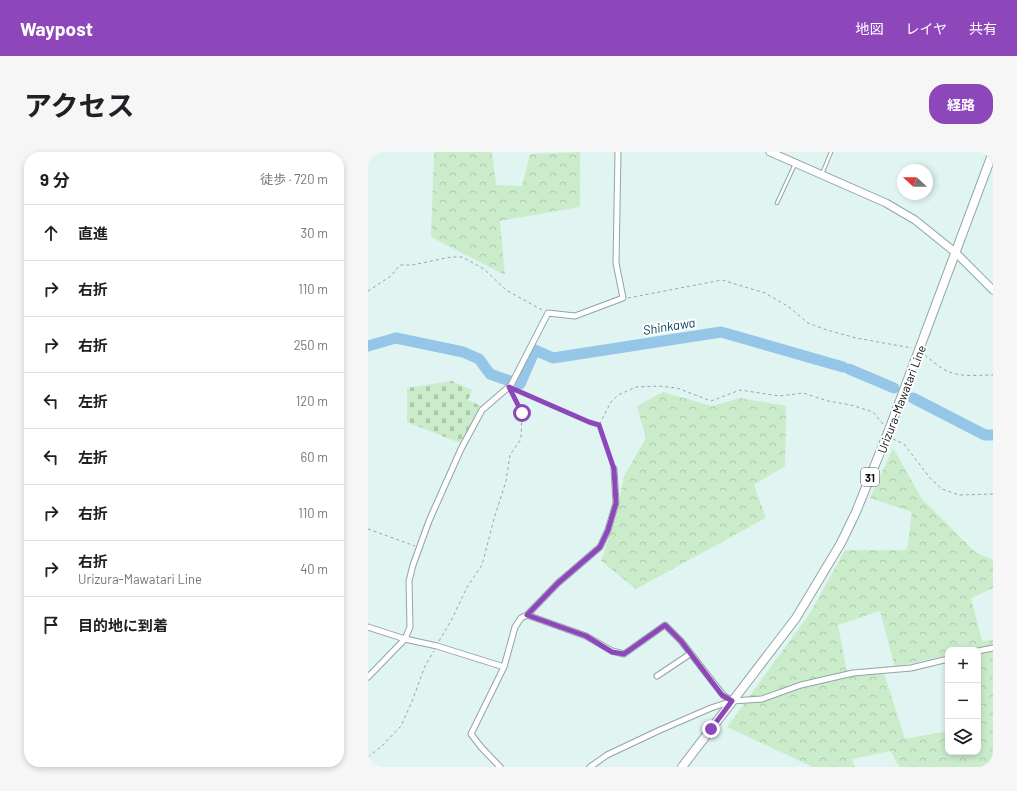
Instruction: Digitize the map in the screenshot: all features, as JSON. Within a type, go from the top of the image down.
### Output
[{"type":"main road","points":[[770,152],[886,203],[915,220],[956,253],[993,290]]},
{"type":"main road","name":"Urizura-Mawatari Line","points":[[682,767],[796,618],[841,543],[856,512],[888,433],[993,152]]},
{"type":"street","points":[[368,677],[405,639],[410,627],[411,619],[409,582],[412,565],[429,521],[461,449],[482,410],[509,387],[516,377],[548,313],[575,316],[623,298],[616,263],[618,152]]},
{"type":"street","points":[[500,767],[481,748],[471,734],[479,715],[504,667],[515,627],[521,618],[527,615],[558,583],[600,547],[608,530],[616,503],[614,469]]},
{"type":"street","points":[[527,615],[586,636],[612,652],[624,654],[665,625],[681,641],[722,695],[732,701]]},
{"type":"street","points":[[368,627],[504,667]]},
{"type":"street","points":[[981,650],[993,648]]},
{"type":"street","points":[[657,676],[690,654]]},
{"type":"street","points":[[590,767],[607,755],[653,733],[711,708],[732,701],[762,699],[801,685],[853,673],[911,668],[945,659]]},
{"type":"lane","points":[[822,175],[831,152]]},
{"type":"lane","points":[[777,203],[795,163]]},
{"type":"path","points":[[368,291],[391,276],[400,264],[412,265],[451,257],[462,258],[484,269],[506,290],[548,313]]},
{"type":"path","points":[[623,298],[722,280],[765,293],[789,307],[808,323],[828,330],[856,338],[900,345],[919,350],[943,369],[952,373],[962,375],[993,374]]},
{"type":"path","points":[[614,469],[599,425],[611,402],[618,395],[636,388],[658,386],[677,388],[711,401],[740,390],[778,396],[803,393],[873,412],[888,433],[904,444],[930,478],[942,490],[959,495],[993,494]]},
{"type":"path","points":[[509,387],[599,425]]},
{"type":"path","points":[[368,757],[382,746],[401,726],[414,699],[425,666],[452,619],[467,587],[482,566],[494,519],[506,481],[510,455],[521,438],[522,413],[509,387]]},
{"type":"path","points":[[368,529],[419,548]]},
{"type":"green space","points":[[434,152],[492,152],[496,185],[522,186],[530,154],[580,152],[580,207],[500,221],[505,275],[431,237]]},
{"type":"green space","points":[[452,381],[472,390],[468,400],[481,406],[460,443],[407,422],[407,388]]},
{"type":"green space","points":[[663,392],[712,406],[740,398],[786,406],[785,466],[754,485],[766,518],[636,589],[601,561],[616,517],[624,476],[646,438],[637,406]]},
{"type":"green space","points":[[893,448],[922,499],[975,552],[993,560],[993,588],[971,598],[982,641],[993,640],[993,767],[899,767],[891,751],[852,759],[855,767],[813,767],[727,727],[810,613],[845,550],[907,550],[912,512],[870,498]],"holes":[[[880,611],[895,667],[945,656],[945,647],[981,647],[981,755],[945,755],[945,732],[905,739],[884,673],[848,677],[838,625]]]},
{"type":"waterway","name":"Shinkawa","points":[[520,384],[535,350],[553,358],[721,332],[843,367]]},
{"type":"waterway","name":"Shinkawa","points":[[368,346],[396,338],[463,352],[479,359],[490,374],[510,381]]},
{"type":"waterway","name":"Shinkawa","points":[[849,369],[894,388]]},
{"type":"waterway","name":"Shinkawa","points":[[913,398],[985,435],[993,435]]},
{"type":"route","points":[[522,413],[509,387],[599,425],[614,469],[616,503],[608,530],[600,547],[558,583],[527,615],[586,636],[612,652],[624,654],[665,625],[681,641],[722,695],[732,701],[711,729]]}]
